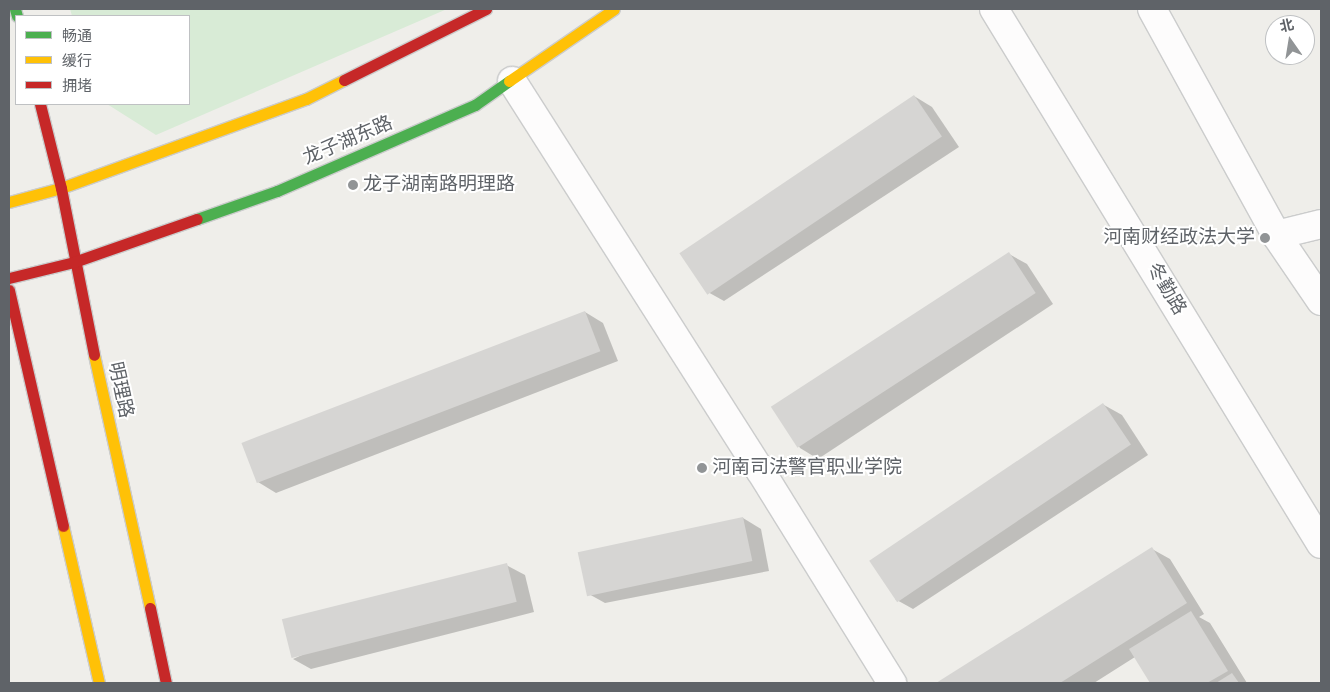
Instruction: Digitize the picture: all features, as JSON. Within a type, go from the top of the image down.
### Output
[{"type":"street","points":[[9,202],[61,188],[306,99],[486,9]]},
{"type":"street","name":"龙子湖东路","points":[[9,278],[74,262],[277,191],[475,105],[614,9]]},
{"type":"street","name":"冬勤路","points":[[994,9],[1321,544]]},
{"type":"street","points":[[1152,9],[1276,235],[1321,301]]},
{"type":"street","points":[[512,81],[760,470],[892,683]]},
{"type":"street","name":"明理路","points":[[40,105],[61,188],[74,262],[166,683]]},
{"type":"street","points":[[1276,235],[1321,224]]},
{"type":"street","points":[[9,290],[98,683]]},
{"type":"green space","points":[[70,9],[447,9],[156,135],[109,105],[190,105],[190,15],[72,15]]},
{"type":"building","points":[[914,95],[942,136],[707,295],[679,253]]},
{"type":"building","points":[[1009,252],[1036,293],[798,448],[771,407]]},
{"type":"building","points":[[585,311],[600,351],[257,483],[241,443]]},
{"type":"building","points":[[1103,403],[1131,444],[897,602],[869,561]]},
{"type":"building","points":[[743,517],[752,561],[587,596],[578,552]]},
{"type":"building","points":[[1152,547],[1187,603],[1060,683],[936,683]]},
{"type":"building","points":[[507,563],[517,602],[292,658],[282,619]]},
{"type":"building","points":[[1191,611],[1228,671],[1207,683],[1150,683],[1129,649]]},
{"type":"building","points":[[1232,673],[1239,683],[1216,683]]},
{"type":"traffic: fast","points":[[15,9],[17,15]]},
{"type":"traffic: fast","points":[[197,219],[277,191],[475,105],[509,81]]},
{"type":"traffic: slow","points":[[509,81],[614,9]]},
{"type":"traffic: slow","points":[[9,202],[61,188],[306,99],[344,80]]},
{"type":"traffic: slow","points":[[94,355],[150,608]]},
{"type":"traffic: slow","points":[[63,526],[99,683]]},
{"type":"traffic: jam","points":[[344,80],[486,9]]},
{"type":"traffic: jam","points":[[40,105],[61,188],[94,355]]},
{"type":"traffic: jam","points":[[9,278],[74,262],[197,219]]},
{"type":"traffic: jam","points":[[9,290],[63,526]]},
{"type":"traffic: jam","points":[[150,608],[166,683]]},
{"type":"place","name":"龙子湖南路明理路","points":[[353,185]]},
{"type":"place","name":"河南财经政法大学","points":[[1265,238]]},
{"type":"place","name":"河南司法警官职业学院","points":[[702,468]]}]
